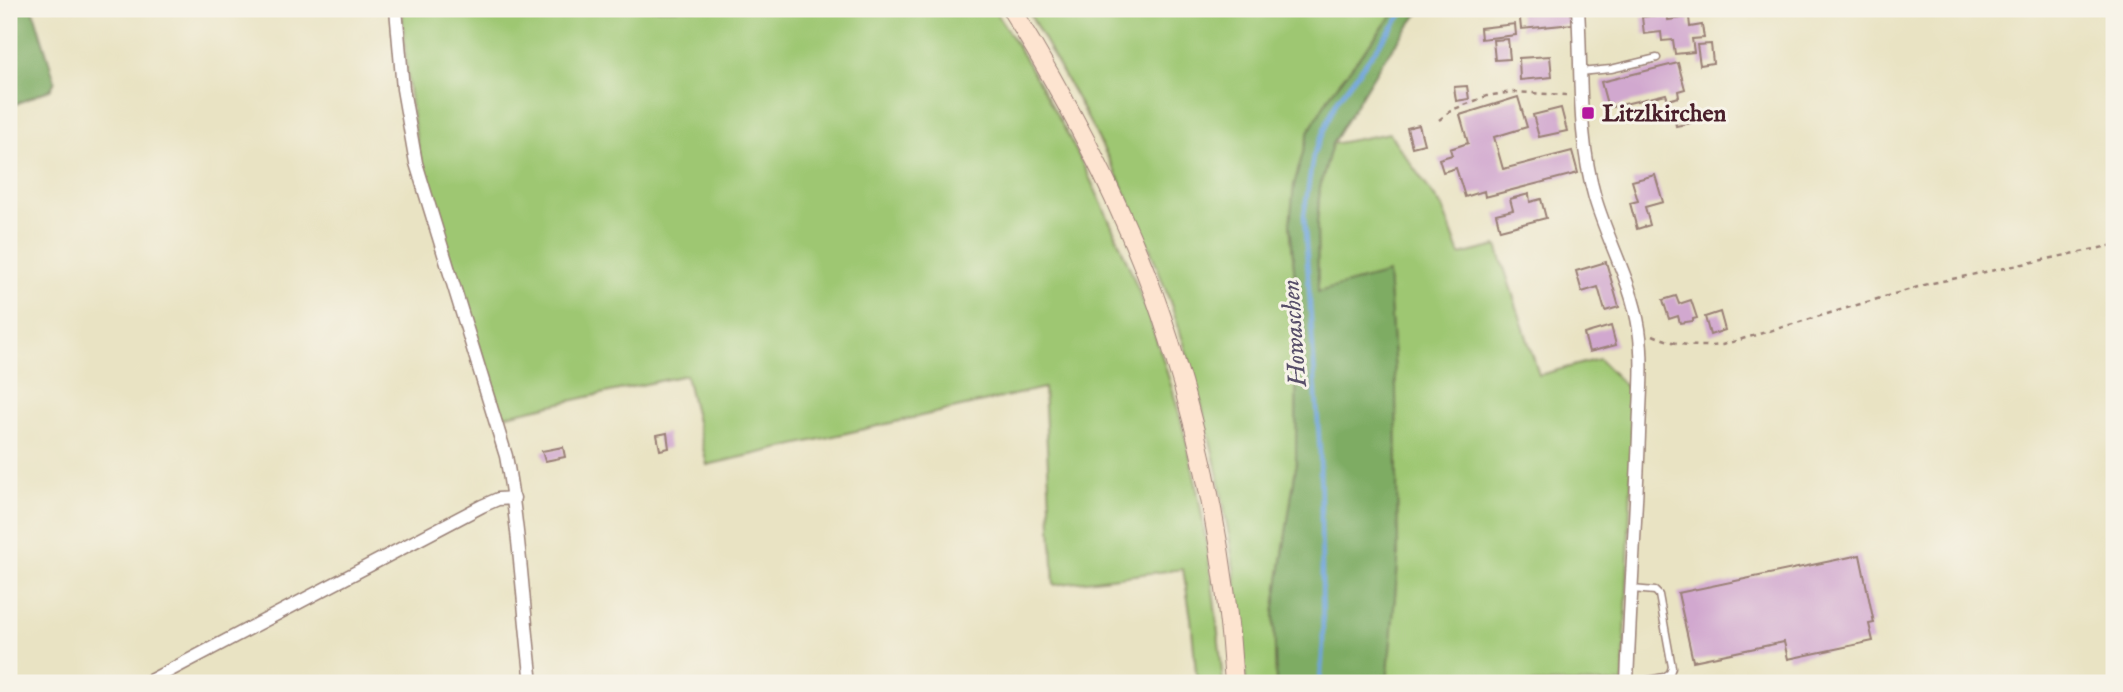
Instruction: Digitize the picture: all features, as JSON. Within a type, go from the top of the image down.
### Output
[{"type":"street","points":[[396,9],[403,89],[415,163],[506,456],[514,498],[532,683]]},
{"type":"street","points":[[1011,9],[1082,134],[1128,231],[1169,338],[1208,488],[1220,560],[1234,683]]},
{"type":"street","points":[[1578,9],[1583,137],[1595,199],[1639,328],[1641,355],[1627,683]]},
{"type":"street","points":[[146,683],[482,506],[498,499],[514,498]]},
{"type":"lane","points":[[1580,72],[1611,69],[1657,58]]},
{"type":"lane","points":[[1632,589],[1656,591],[1659,594],[1672,667],[1670,673],[1664,677],[1634,683]]},
{"type":"path","points":[[1439,120],[1452,110],[1487,96],[1513,92],[1580,95]]},
{"type":"path","points":[[1639,328],[1668,342],[1685,346],[1702,348],[1721,345],[1928,284],[2114,245]]},
{"type":"green space","points":[[9,9],[33,9],[55,81],[51,89],[9,107]]},
{"type":"green space","points":[[402,9],[994,9],[1060,120],[1090,178],[1117,237],[1163,359],[1181,421],[1201,509],[1223,683],[1197,683],[1183,569],[1054,585],[1044,388],[707,465],[686,375],[502,416],[450,261],[418,148],[411,109]]},
{"type":"green space","points":[[1027,9],[1397,9],[1330,95],[1290,224],[1297,300],[1296,467],[1274,614],[1276,683],[1246,683],[1234,566],[1212,449],[1198,392],[1162,280],[1114,170]]},
{"type":"green space","points":[[1397,9],[1422,9],[1382,62],[1332,144],[1320,187],[1317,224],[1318,292],[1388,273],[1396,388],[1398,564],[1387,683],[1276,683],[1274,614],[1296,467],[1297,300],[1290,224],[1294,185],[1309,131],[1330,95]]},
{"type":"green space","points":[[1389,133],[1443,209],[1460,255],[1497,246],[1539,375],[1599,359],[1636,397],[1623,683],[1387,683],[1398,564],[1396,388],[1388,274],[1318,292],[1317,224],[1320,187],[1332,144]]},
{"type":"building","points":[[1519,9],[1571,9],[1573,24],[1521,29]]},
{"type":"building","points":[[1667,14],[1668,20],[1689,17],[1690,27],[1702,25],[1704,38],[1692,39],[1694,52],[1675,54],[1673,40],[1662,41],[1661,32],[1644,34],[1642,17]]},
{"type":"building","points":[[1515,24],[1516,35],[1481,39],[1480,28]]},
{"type":"building","points":[[1508,39],[1510,59],[1495,60],[1493,40]]},
{"type":"building","points":[[1711,44],[1713,63],[1700,65],[1697,45]]},
{"type":"building","points":[[1550,56],[1552,77],[1520,80],[1519,58]]},
{"type":"building","points":[[1678,63],[1685,89],[1678,91],[1679,97],[1668,100],[1666,94],[1608,108],[1601,82]]},
{"type":"building","points":[[1467,86],[1469,99],[1456,101],[1454,87]]},
{"type":"building","points":[[1518,97],[1527,127],[1494,137],[1503,169],[1572,151],[1578,173],[1485,197],[1484,191],[1465,197],[1456,168],[1443,172],[1439,159],[1452,155],[1450,149],[1468,143],[1460,115]]},
{"type":"building","points":[[1561,108],[1567,131],[1539,137],[1533,115]]},
{"type":"building","points":[[1688,112],[1691,123],[1676,126],[1674,115]]},
{"type":"building","points":[[1419,125],[1424,144],[1412,147],[1407,128]]},
{"type":"building","points":[[1655,175],[1663,202],[1645,207],[1650,225],[1637,229],[1630,203],[1638,201],[1632,181]]},
{"type":"building","points":[[1529,194],[1530,202],[1541,199],[1546,218],[1500,230],[1496,214],[1513,210],[1510,199]]},
{"type":"building","points":[[1606,262],[1619,307],[1605,311],[1598,287],[1582,292],[1576,271]]},
{"type":"building","points":[[1676,296],[1679,304],[1691,300],[1697,318],[1680,323],[1678,316],[1669,319],[1663,300]]},
{"type":"building","points":[[1720,312],[1725,330],[1710,335],[1705,317]]},
{"type":"building","points":[[1611,326],[1616,345],[1589,352],[1584,334]]},
{"type":"building","points":[[667,433],[669,448],[660,450],[657,435]]},
{"type":"building","points":[[563,447],[565,457],[545,461],[542,451]]},
{"type":"building","points":[[1860,555],[1874,623],[1869,624],[1873,641],[1788,659],[1784,642],[1693,661],[1678,593]]},
{"type":"waterway","name":"Howaschen","points":[[1320,683],[1323,644],[1320,453],[1304,215],[1313,156],[1336,102],[1406,9]]},
{"type":"place","name":"Litzlkirchen","points":[[1588,113]]}]
